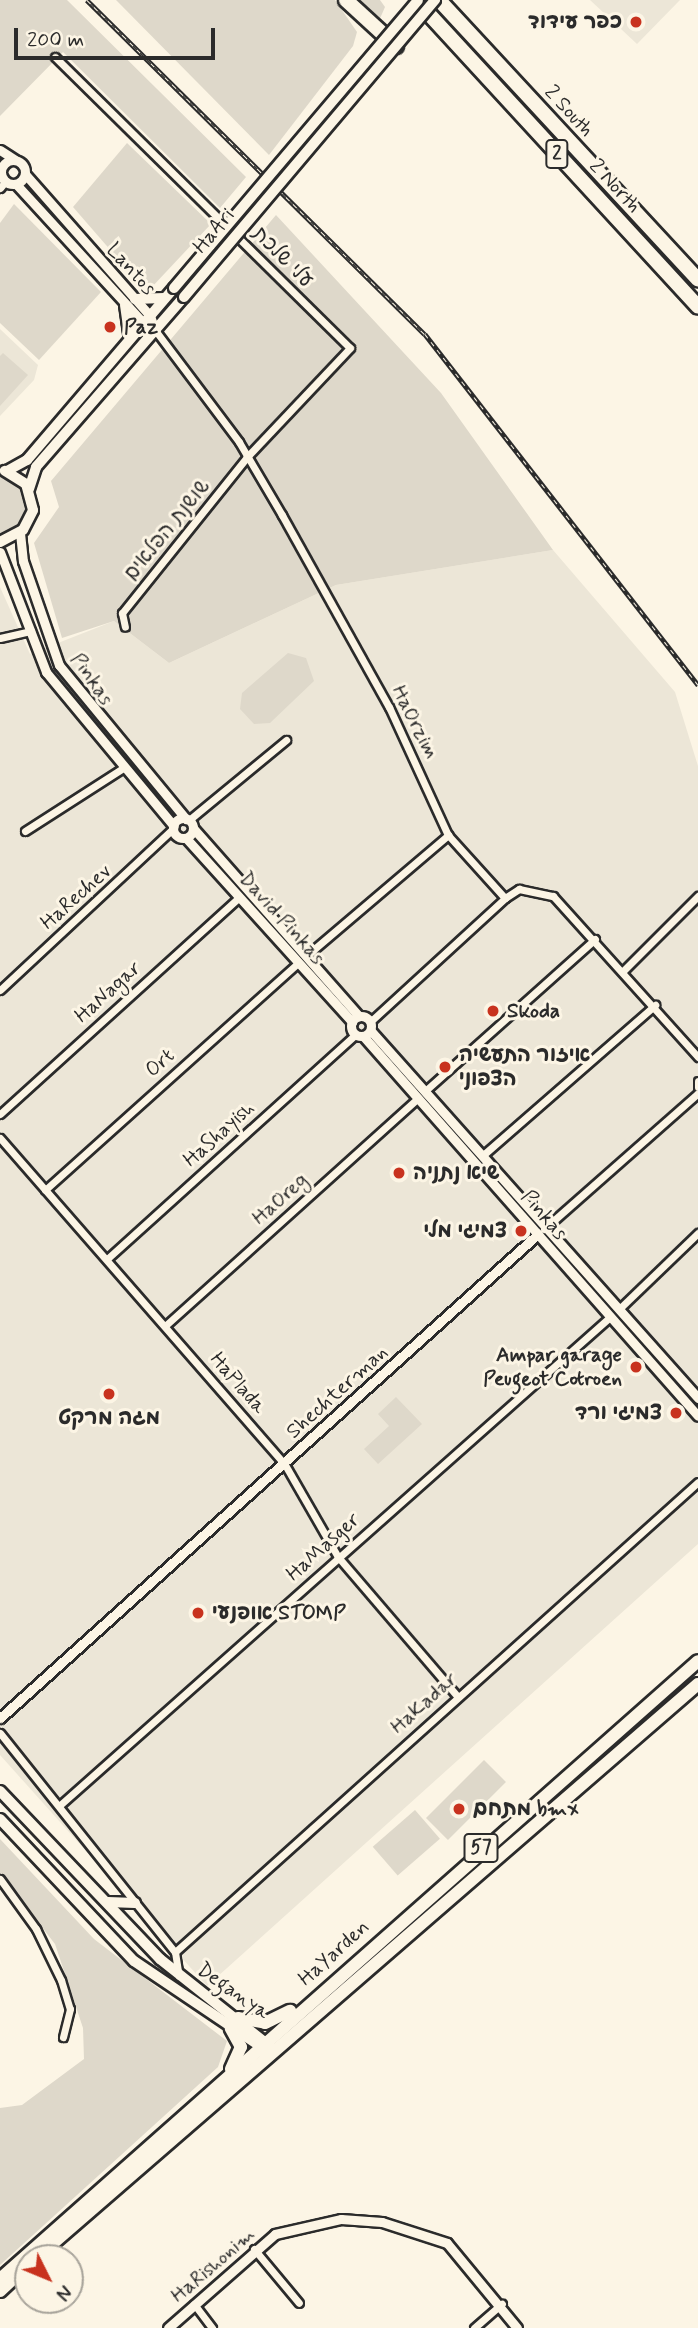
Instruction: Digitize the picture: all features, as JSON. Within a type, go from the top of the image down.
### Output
[{"type":"highway","points":[[346,0],[358,15],[390,43]]},
{"type":"highway","name":"2 North","points":[[417,0],[698,307]]},
{"type":"highway","name":"2 South","points":[[437,0],[698,280]]},
{"type":"highway","points":[[358,15],[369,41],[365,63]]},
{"type":"highway","name":"HaYarden","points":[[0,2279],[225,2081],[327,1984],[698,1661]]},
{"type":"highway","name":"HaYarden","points":[[52,2244],[275,2054],[698,1684]]},
{"type":"highway","points":[[225,2081],[241,2047],[235,2023],[276,2020],[327,1984]]},
{"type":"highway","points":[[0,2291],[14,2278]]},
{"type":"main road","name":"HaAri","points":[[29,489],[36,467],[184,297],[390,43],[417,0]]},
{"type":"main road","name":"HaAri","points":[[4,471],[27,460],[365,63],[437,0]]},
{"type":"main road","points":[[130,340],[130,302],[151,303],[171,292]]},
{"type":"main road","points":[[0,542],[20,533],[33,510],[29,489],[4,471]]},
{"type":"main road","name":"Deganya","points":[[0,1791],[97,1895],[178,1976],[275,2054]]},
{"type":"main road","name":"Deganya","points":[[0,1819],[134,1961],[235,2023]]},
{"type":"main road","points":[[97,1895],[119,1907],[135,1903]]},
{"type":"street","name":"עלי שלכת","points":[[55,57],[350,348],[247,457]]},
{"type":"street","points":[[0,150],[16,160]]},
{"type":"street","points":[[16,160],[5,162],[1,179],[16,184],[25,174]]},
{"type":"street","name":"Lantos","points":[[16,160],[155,330]]},
{"type":"street","name":"Lantos","points":[[16,184],[130,302]]},
{"type":"street","name":"HaOrzim","points":[[155,330],[247,457],[389,707],[448,835],[505,898]]},
{"type":"street","name":"שושנת הפלאים","points":[[125,627],[122,613],[247,457]]},
{"type":"street","name":"Pinkas","points":[[20,533],[23,561],[59,665],[302,959],[355,1019]]},
{"type":"street","points":[[0,552],[46,671],[174,827],[189,822],[286,740]]},
{"type":"street","points":[[0,638],[30,631]]},
{"type":"street","points":[[25,831],[123,768]]},
{"type":"street","points":[[186,838],[189,822]]},
{"type":"street","name":"David Pinkas","points":[[174,827],[302,959]]},
{"type":"street","name":"HaRechev","points":[[0,990],[174,827]]},
{"type":"street","name":"Ort","points":[[45,1190],[302,959],[448,835]]},
{"type":"street","points":[[505,898],[519,889],[553,897],[625,970],[698,1057]]},
{"type":"street","points":[[625,970],[698,896]]},
{"type":"street","name":"HaNagar","points":[[0,1114],[239,897]]},
{"type":"street","name":"HaShayish","points":[[107,1259],[365,1031],[505,898]]},
{"type":"street","name":"HaOreg","points":[[166,1325],[595,939]]},
{"type":"street","points":[[482,1156],[655,1005]]},
{"type":"street","points":[[355,1019],[365,1031]]},
{"type":"street","points":[[355,1019],[365,1031]]},
{"type":"street","name":"Pinkas","points":[[365,1031],[698,1416]]},
{"type":"street","points":[[698,1081],[698,1087]]},
{"type":"street","name":"Shechterman","points":[[0,1718],[698,1093]]},
{"type":"street","name":"Pinkas","points":[[421,1095],[482,1156],[698,1398]]},
{"type":"street","name":"HaPlada","points":[[0,1138],[284,1463],[338,1556],[458,1697]]},
{"type":"street","points":[[619,1309],[698,1233]]},
{"type":"street","name":"HaMasger","points":[[60,1805],[610,1317]]},
{"type":"street","name":"HaKadar","points":[[175,1952],[698,1482]]},
{"type":"street","points":[[0,1733],[175,1952],[178,1976]]},
{"type":"street","points":[[0,1829],[14,1835]]},
{"type":"street","points":[[0,1879],[36,1929],[61,1980],[70,2009],[63,2038]]},
{"type":"street","name":"HaRishonim","points":[[168,2328],[253,2249],[299,2225],[382,2222],[447,2243],[502,2304],[517,2328]]},
{"type":"street","points":[[253,2249],[299,2303]]},
{"type":"street","points":[[194,2304],[212,2328]]},
{"type":"street","points":[[474,2328],[502,2304]]},
{"type":"shaded area","points":[[0,0],[67,0],[246,177],[220,208],[63,52],[0,116]]},
{"type":"shaded area","points":[[116,0],[335,0],[357,32],[353,46],[269,155]]},
{"type":"shaded area","points":[[358,0],[380,0],[385,7],[378,23]]},
{"type":"shaded area","name":"כפר עידוד","points":[[590,0],[680,0],[637,44]]},
{"type":"shaded area","points":[[127,143],[211,224],[151,288],[139,283],[73,207]]},
{"type":"shaded area","points":[[14,204],[101,292],[39,360],[0,323],[0,223]]},
{"type":"shaded area","points":[[276,215],[441,393],[553,550],[336,585],[169,663],[114,621],[62,638],[34,543],[59,507],[51,481]]},
{"type":"shaded area","points":[[0,329],[38,365],[34,380],[0,416]]},
{"type":"shaded area","points":[[3,353],[28,375],[0,406],[0,356]]},
{"type":"shaded area","points":[[0,474],[27,493],[28,516],[0,538]]},
{"type":"shaded area","points":[[553,550],[675,692],[698,766],[698,1544],[207,1986],[0,1755],[0,587],[30,654],[114,621],[169,663],[336,585]]},
{"type":"shaded area","points":[[288,653],[306,658],[314,681],[270,723],[254,724],[240,709],[242,693]]},
{"type":"shaded area","points":[[396,1397],[422,1424],[378,1464],[364,1449],[389,1426],[378,1414]]},
{"type":"shaded area","points":[[484,1760],[506,1782],[448,1840],[426,1818]]},
{"type":"shaded area","points":[[415,1810],[440,1839],[398,1875],[373,1847]]},
{"type":"shaded area","points":[[0,1839],[94,1939],[227,2041],[218,2067],[23,2244],[14,2244],[14,2252],[0,2265],[0,2108],[22,2105],[84,2059],[83,2028],[55,1944],[0,1873]]},
{"type":"railway","points":[[87,0],[425,334],[698,685]]},
{"type":"place","name":"כפר עידוד","points":[[636,22]]},
{"type":"place","name":"Paz","points":[[110,327]]},
{"type":"place","name":"Skoda","points":[[493,1011]]},
{"type":"place","name":"איזור התעשיה הצפוני","points":[[445,1067]]},
{"type":"place","name":"שיא נתניה","points":[[399,1173]]},
{"type":"place","name":"צמיגי מלי","points":[[521,1231]]},
{"type":"place","name":"Ampar garage Peugeot Cotroen","points":[[636,1367]]},
{"type":"place","name":"מגה מרקט","points":[[109,1394]]},
{"type":"place","name":"צמיגי ורד","points":[[676,1413]]},
{"type":"place","name":"אופנעי STOMP","points":[[198,1613]]},
{"type":"place","name":"מתחם bmx","points":[[459,1809]]}]
